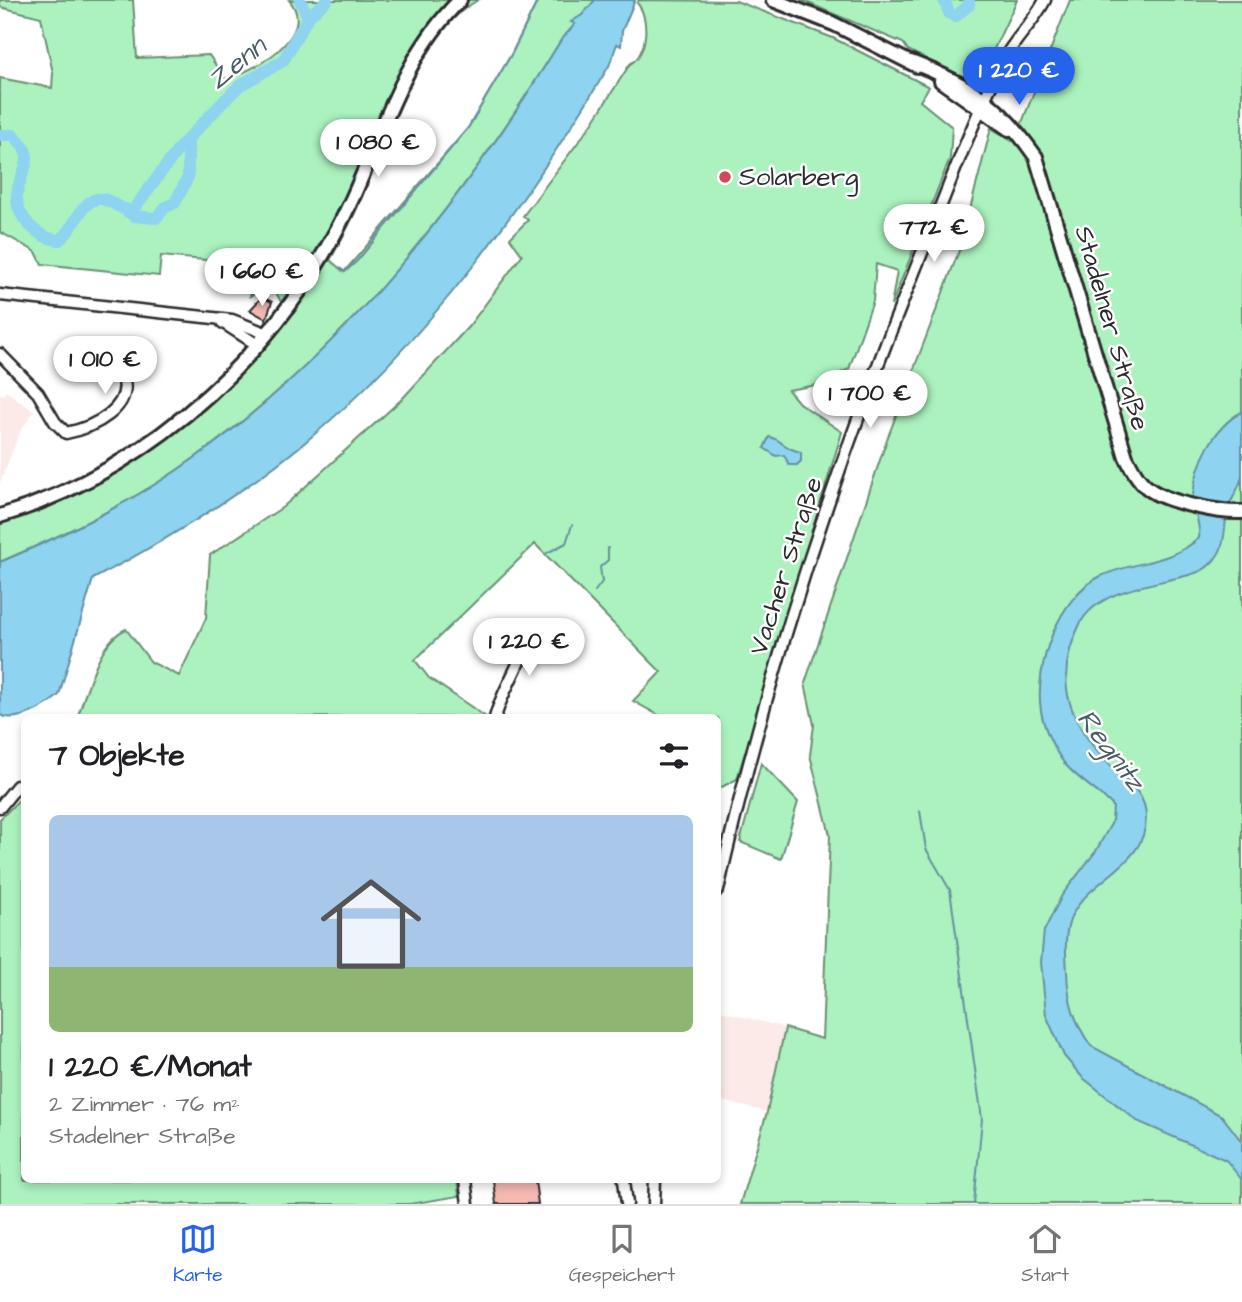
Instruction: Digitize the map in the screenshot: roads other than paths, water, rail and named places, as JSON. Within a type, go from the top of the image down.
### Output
[{"type":"main road","points":[[0,516],[76,487],[141,449],[196,407],[256,344],[318,264],[352,198],[408,68],[429,34],[460,0]]},
{"type":"main road","name":"Stadelner Straße","points":[[773,0],[834,24],[911,62],[983,104],[1024,140],[1043,174],[1126,457],[1138,478],[1152,491],[1185,503],[1239,512]]},
{"type":"street","name":"Vacher Straße","points":[[722,853],[768,694],[832,491],[876,366],[983,104],[1013,44],[1045,0]]},
{"type":"street","points":[[0,295],[232,320],[265,333]]},
{"type":"street","points":[[219,320],[256,344]]},
{"type":"street","points":[[0,354],[38,393],[55,422],[66,433],[81,430],[114,411],[123,393],[122,374],[89,366],[84,362]]},
{"type":"street","points":[[496,714],[500,697],[525,652],[528,631]]},
{"type":"street","points":[[0,807],[17,786]]},
{"type":"street","points":[[465,1183],[468,1204]]},
{"type":"street","points":[[624,1183],[627,1204]]},
{"type":"street","points":[[654,1183],[654,1204]]},
{"type":"water","points":[[595,0],[635,0],[622,31],[621,46],[617,44],[609,66],[577,117],[509,219],[433,315],[349,404],[303,444],[201,517],[93,579],[59,695],[28,714],[15,717],[0,715],[0,562],[101,515],[173,473],[251,414],[304,368],[353,319],[443,213],[524,99],[561,40],[575,24],[571,22],[582,15]]},
{"type":"water","points":[[1242,412],[1242,475],[1228,509],[1223,541],[1216,557],[1197,573],[1137,587],[1098,604],[1080,624],[1072,643],[1066,678],[1073,712],[1091,743],[1137,791],[1145,807],[1146,817],[1143,834],[1136,849],[1078,906],[1070,920],[1066,946],[1071,1002],[1076,1020],[1091,1046],[1222,1116],[1242,1142],[1242,1180],[1226,1160],[1137,1121],[1082,1077],[1064,1056],[1046,1015],[1041,962],[1044,931],[1062,895],[1096,851],[1112,822],[1113,806],[1076,775],[1061,758],[1044,725],[1040,693],[1041,674],[1052,635],[1072,599],[1101,576],[1176,553],[1199,538],[1193,495],[1202,459],[1215,436],[1232,418]]},
{"type":"water","points":[[769,437],[801,452],[801,461],[797,465],[789,465],[784,455],[776,456],[764,448]]},
{"type":"waterway","name":"Zenn","points":[[300,0],[308,17]]},
{"type":"waterway","name":"Zenn","points":[[0,135],[13,135],[26,151],[26,164],[17,203],[24,219],[44,236],[59,240],[85,206],[96,199],[133,210],[180,147],[239,86],[283,61],[308,17],[327,0]]},
{"type":"waterway","points":[[340,268],[345,272],[357,261],[468,128],[512,53],[538,0]]},
{"type":"waterway","name":"Zenn","points":[[944,0],[949,13],[955,17],[969,5],[969,0]]},
{"type":"waterway","name":"Zenn","points":[[127,211],[134,216],[156,218],[166,207],[175,203],[188,177],[188,142]]},
{"type":"waterway","points":[[547,553],[566,543],[572,525]]},
{"type":"waterway","points":[[595,591],[602,582],[600,567],[608,560],[608,548]]},
{"type":"waterway","points":[[920,811],[926,849],[950,890],[982,1119],[974,1204]]},
{"type":"place","name":"Solarberg","points":[[725,177]]},
{"type":"water label","name":"Regnitz","points":[[1111,750]]}]
